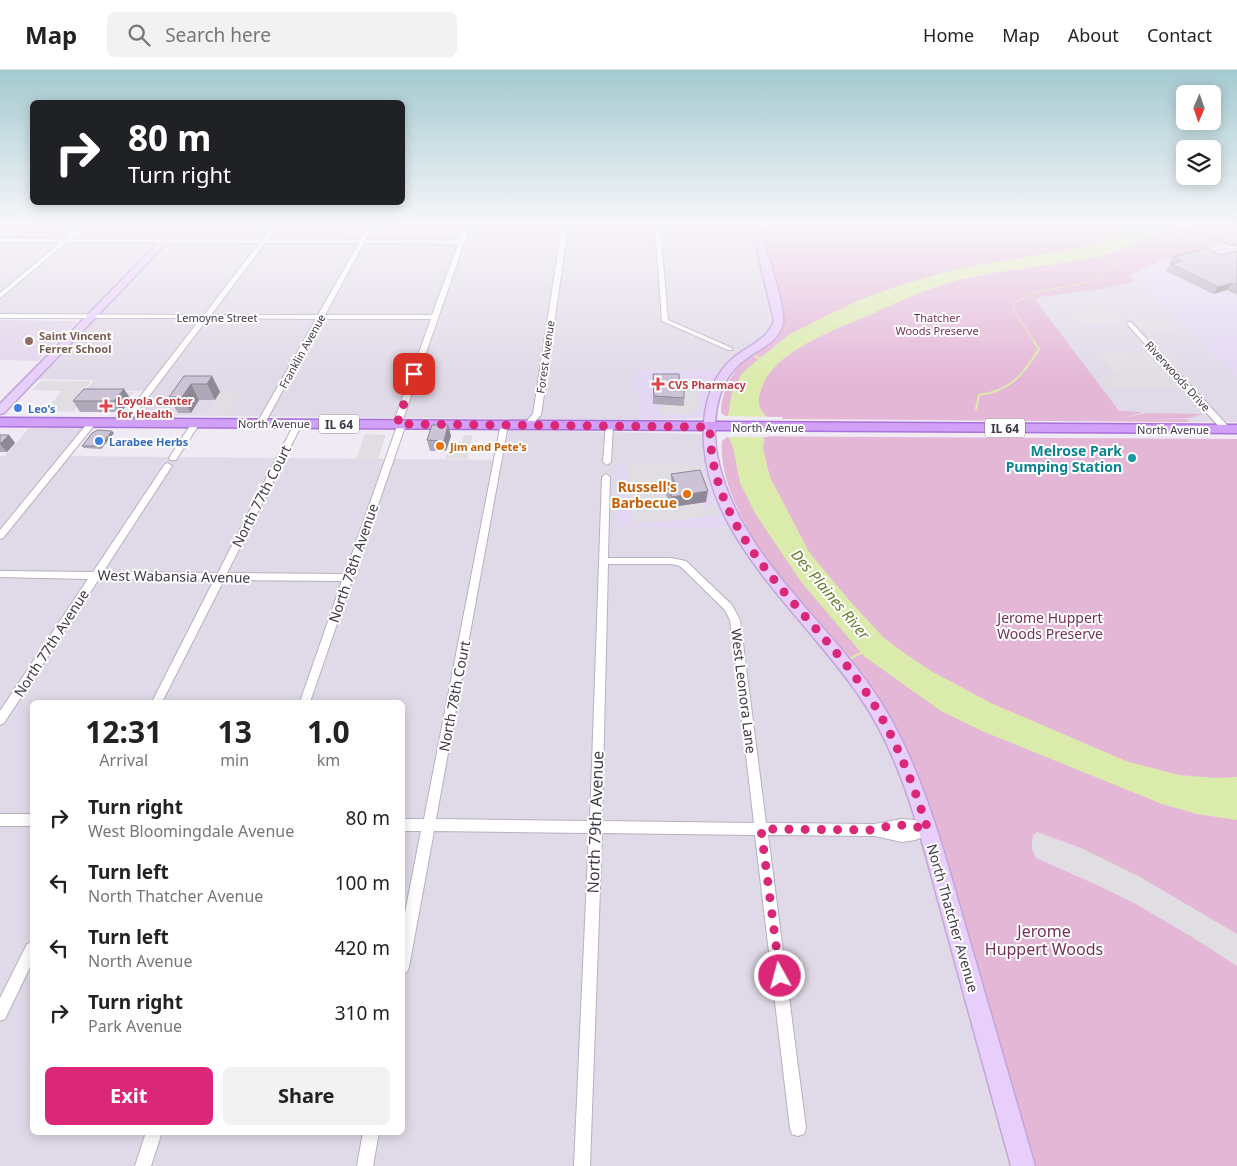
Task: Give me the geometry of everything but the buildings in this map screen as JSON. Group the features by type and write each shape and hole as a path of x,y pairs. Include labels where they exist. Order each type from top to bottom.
{"main road":[{"name":"North Avenue","path":"0,422 1232,429"}],"street":[{"path":"0,296 22,277"},
{"path":"0,411 129,277"},
{"path":"125,422 236,277"},
{"name":"Franklin Avenue","path":"261,423 342,277"},
{"name":"North 78th Avenue","path":"306,700 449,277"},
{"name":"Forest Avenue","path":"527,425 537,415 557,277"},
{"path":"661,277 665,321 730,348"},
{"name":"North Thatcher Avenue","path":"769,277 778,311 779,324 767,340 734,362 720,380 712,404 710,427 715,474 734,522 764,566 841,659 868,696 912,780 928,830 1023,1166"},
{"name":"Lemoyne Street","path":"0,316 434,318"},
{"name":"Riverwoods Drive","path":"1129,323 1232,429"},
{"path":"0,536 92,422"},
{"name":"North 77th Avenue","path":"0,720 196,423"},
{"name":"North 77th Court","path":"158,700 298,424"},
{"name":"North 78th Court","path":"405,951 504,425"},
{"path":"607,462 608,426"},
{"name":"North 79th Avenue","path":"582,1166 596,827 606,477"},
{"name":"West Leonora Lane","path":"603,561 671,561 683,563 729,608 735,620 798,1128"},
{"name":"West Wabansia Avenue","path":"0,574 348,578"},
{"path":"0,820 30,820"},
{"path":"405,825 875,830 892,836 911,836 928,830"},
{"path":"0,1014 30,953"},
{"path":"143,1166 153,1135"},
{"path":"365,1166 370,1135"}],"shaded area":[{"path":"0,277 763,277 772,313 772,321 767,333 763,337 734,356 719,371 635,370 639,420 135,415 154,391 86,390 94,380 34,379 98,315 0,314"},
{"path":"1118,277 1137,277 1237,376 1237,422 1125,421 1031,296 1091,285"},
{"path":"1137,277 1237,277 1237,376"},
{"path":"1079,307 1108,307 1119,319 1118,322 1114,322 1116,324 1082,324 1072,312 1080,309"},
{"path":"1127,311 1133,311 1141,320 1169,320 1179,330 1144,330"},
{"name":"Saint Vincent Ferrer School","path":"0,320 77,321 38,361 0,360"},
{"path":"1106,352 1148,353 1180,389 1110,388 1101,377 1124,377 1116,375 1099,354"},
{"path":"635,370 719,371 709,388 704,418 639,420"},
{"path":"41,381 91,381 83,391 134,392 129,398 83,400 73,412 45,411 62,391 32,390"},
{"path":"679,384 697,385 700,411 693,411 693,415 660,415 659,404 683,406"},
{"path":"220,392 240,392 227,414 207,414"},
{"path":"29,428 85,428 62,456 503,460 509,430 702,434 705,465 619,464 724,528 730,527 743,547 868,705 905,778 1014,1166 0,1166 0,456 5,456"},
{"path":"365,434 386,435 378,459 356,459"},
{"path":"464,435 473,435 467,459 445,459 450,442 462,442"},
{"path":"619,464 705,465 716,498 730,527 618,527"},
{"path":"627,464 703,465 706,480 671,485 672,507 702,503 705,508 712,507 711,503 714,502 719,515 633,525"},
{"path":"1037,832 1081,848 1140,877 1237,934 1237,966 1134,903 1036,858 1032,849 1032,842 1033,835"},
{"path":"992,1082 1014,1166 1007,1166 986,1088"}],"green space":[{"name":"Thatcher Woods Preserve","path":"774,277 1130,277 1134,281 1102,289 1040,297 1036,301 1119,411 1143,412 1122,418 1148,413 1203,414 1189,418 1124,420 1187,419 1189,422 783,419 782,417 725,416 721,413 721,405 728,383 741,364 769,344 780,333 784,318 783,307"},
{"name":"Jerome Huppert Woods Preserve","path":"728,436 1237,439 1237,1166 1034,1166 916,775 755,543 731,494 727,481 722,454 722,441"}],"water":[{"name":"Des Plaines River","path":"928,277 970,277 923,291 808,342 779,363 768,376 761,390 759,405 767,417 763,448 770,477 809,552 883,637 933,672 993,704 1126,761 1179,775 1216,778 1237,777 1237,820 1197,814 1162,804 982,731 941,711 865,657 802,583 756,515 740,483 733,447 728,436 728,415 732,393 741,375 790,334 859,300"}],"pier":[{"path":"725,416 770,417 768,437 727,437"}],"waterway":[{"path":"1034,341 1013,309 1014,303 1027,296 1079,284 1096,277"},
{"path":"976,409 979,395 1007,386 1027,367 1039,349 1033,340"},
{"path":"755,356 763,360"},
{"path":"851,658 863,652"}],"place":[{"name":"Saint Vincent Ferrer School","path":"29,341"},
{"name":"CVS Pharmacy","path":"658,384"},
{"name":"Loyola Center for Health","path":"106,406"},
{"name":"Leo's","path":"18,408"},
{"name":"Larabee Herbs","path":"99,441"},
{"name":"Jim and Pete's","path":"440,446"},
{"name":"Melrose Park Pumping Station","path":"1132,458"},
{"name":"Russell's Barbecue","path":"687,494"}],"route":[{"path":"414,374 397,424 710,427 712,462 715,474 734,522 752,551 841,659 868,696 912,780 928,830 912,825 889,825 875,830 761,829 780,976"}],"park label":[{"name":"Jerome Huppert Woods","path":"1044,940"}]}
